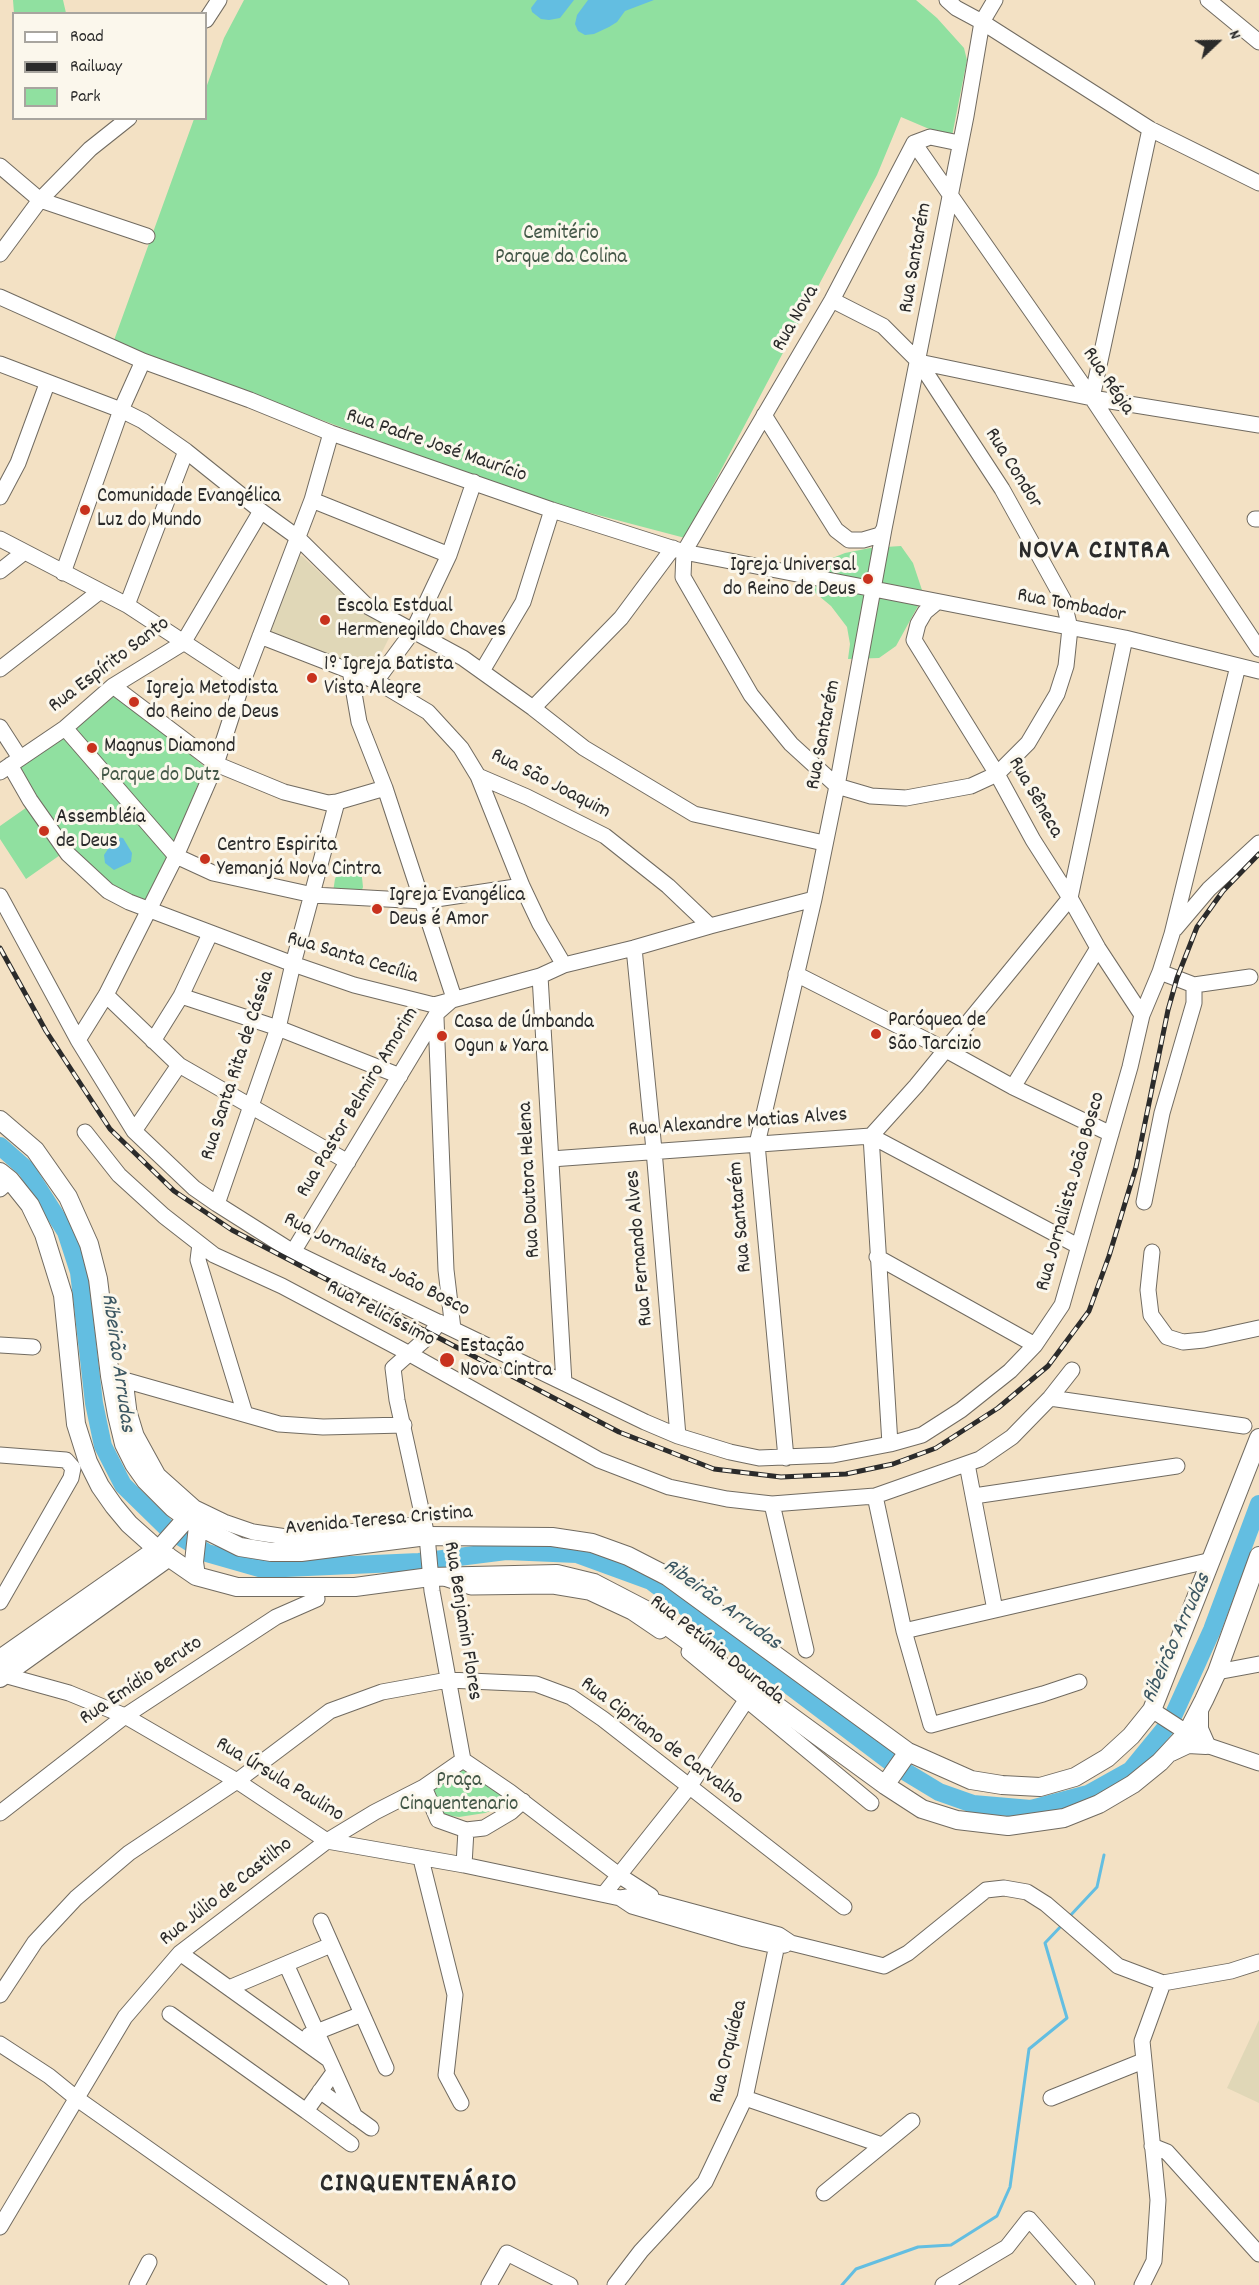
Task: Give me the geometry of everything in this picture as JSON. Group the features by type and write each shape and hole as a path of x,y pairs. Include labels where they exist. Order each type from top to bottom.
{"main road":[{"name":"Avenida Teresa Cristina","path":"0,1120 35,1150 68,1197 89,1244 98,1279 117,1378 124,1443 134,1464 159,1495 191,1525 240,1547 276,1544 301,1552 343,1540 390,1534 552,1537 592,1543 628,1556 667,1576 907,1754 971,1780 1002,1785 1040,1787 1075,1777 1107,1758 1156,1713 1259,1437"},
{"path":"3,1180 30,1205 44,1234 63,1295 76,1424 88,1462 100,1486 129,1524 163,1550 195,1569 237,1587 250,1588 355,1587 434,1575 557,1574 594,1583 644,1609 922,1809 957,1820 1008,1826 1064,1818 1099,1804 1133,1784 1168,1754 1188,1744 1206,1745 1199,1729 1199,1709"},
{"path":"3,1663 163,1550 191,1525"},
{"path":"191,1525 195,1569"},
{"path":"3,1663 163,1550"},
{"path":"1168,1754 1199,1709 1217,1672 1259,1556"},
{"path":"886,1784 907,1754"}],"street":[{"path":"207,18 219,0"},
{"path":"947,0 956,8 982,22 1150,129 1259,183"},
{"path":"982,22 995,0"},
{"path":"1208,0 1259,42"},
{"name":"Rua Santarém","path":"786,1458 757,1144 837,786 884,529 919,362 959,143 966,116 982,22"},
{"path":"0,254 40,200 90,149 126,120"},
{"path":"1092,398 1150,129"},
{"path":"914,143 930,137 959,143"},
{"name":"Rua Régia","path":"914,143 1092,398 1259,649"},
{"name":"Rua Nova","path":"533,708 621,618 679,550 765,415 832,300 914,143"},
{"path":"0,166 40,200 147,236"},
{"name":"Rua Padre José Maurício","path":"0,297 142,361 250,400 331,433 552,510 679,550 874,590"},
{"name":"Rua Condor","path":"679,550 683,577 751,695 791,744 837,786 871,796 906,798 971,786 997,774 1028,743 1057,693 1066,666 1070,628 1063,598 1002,489 919,362 883,326 832,300"},
{"path":"63,573 121,410 142,361"},
{"path":"919,362 1092,398 1259,425"},
{"path":"0,364 47,384 121,410 143,421 186,451 297,537 367,606 482,671 584,748 694,814 824,843"},
{"path":"0,497 18,463 47,384"},
{"path":"765,415 836,530 849,540 863,540 879,535 884,529"},
{"path":"78,1040 105,995 176,856 216,764 243,681 312,500 331,433"},
{"path":"127,605 186,451"},
{"path":"376,681 413,631 449,555 474,482"},
{"path":"312,500 449,555"},
{"path":"482,671 523,602 552,510"},
{"name":"Rua Espírito Santo","path":"10,765 64,728 113,686 183,643 261,511"},
{"path":"0,539 127,605 243,681"},
{"path":"0,571 23,552"},
{"name":"Rua Tombador","path":"874,590 1125,638 1259,671"},
{"path":"0,669 99,592"},
{"name":"Rua Sêneca","path":"937,602 925,612 918,624 914,640 997,774 1033,840 1098,948 1142,1015"},
{"name":"Rua São Joaquim","path":"260,636 376,681 428,712 461,748 478,776 527,797 605,836 668,886 710,926"},
{"path":"1070,898 1125,638"},
{"name":"Rua Jornalista João Bosco","path":"0,896 78,1040 134,1131 194,1188 217,1204 293,1252 678,1436 730,1452 759,1458 833,1455 922,1435 961,1410 1010,1371 1035,1345 1062,1305 1142,1015 1160,972 1172,934 1238,666"},
{"path":"350,670 359,722 423,901 454,998"},
{"path":"113,686 216,764 284,792 320,801 337,802 384,788"},
{"name":"Rua Santa Cecília","path":"0,727 10,765 30,800 68,854 108,891 129,902 210,934 354,985 415,1002 434,1005 540,975 564,965 813,899"},
{"path":"64,728 176,856 213,873 277,889 313,895 423,901 522,886"},
{"path":"478,776 522,886 540,924 564,965"},
{"name":"Rua Santa Rita de Cássia","path":"217,1204 278,1028 337,802"},
{"path":"1172,934 1209,889 1259,843"},
{"name":"Rua Alexandre Matias Alves","path":"551,1159 871,1136 946,1050 1070,898"},
{"path":"153,1041 181,996 210,934"},
{"name":"Rua Fernando Alves","path":"634,948 678,1436"},
{"path":"1013,1087 1098,948"},
{"path":"1160,972 1194,985 1250,977"},
{"path":"796,974 946,1050 1013,1087 1111,1134"},
{"name":"Rua Doutora Helena","path":"540,975 564,1383"},
{"path":"1144,1202 1162,1113 1194,1003 1194,985"},
{"path":"105,995 178,1065 348,1162"},
{"path":"181,996 278,1028 400,1076"},
{"name":"Rua Pastor Belmiro Amorim","path":"293,1252 438,1012 454,998"},
{"path":"436,1018 446,1270 453,1329"},
{"path":"134,1131 178,1065"},
{"name":"Rua Felicíssimo","path":"85,1132 119,1175 214,1255 282,1287 408,1353 599,1460 669,1487 727,1499 772,1504 875,1496 980,1459 1012,1437 1050,1398 1072,1370"},
{"path":"871,1136 1078,1246"},
{"path":"871,1136 890,1444"},
{"path":"200,1244 198,1260 245,1414"},
{"path":"1152,1252 1148,1290 1151,1315 1167,1337 1183,1342 1204,1340 1259,1328"},
{"path":"877,1257 1035,1345"},
{"path":"408,1353 430,1335 439,1323"},
{"path":"0,1345 33,1347"},
{"name":"Rua Benjamin Flores","path":"408,1353 393,1368 434,1575 448,1680 463,1760"},
{"path":"117,1378 279,1424 323,1427 404,1425"},
{"name":"Avenida Teresa Cristina","path":"117,1378 136,1435 158,1475 195,1508 276,1544"},
{"path":"1050,1398 1244,1426"},
{"path":"0,1455 66,1460 73,1468 71,1478 0,1602"},
{"path":"967,1464 994,1610"},
{"path":"974,1496 1177,1466"},
{"path":"875,1496 904,1630 931,1725 1079,1682"},
{"path":"772,1504 806,1650"},
{"path":"904,1630 1212,1560"},
{"name":"Rua Petúnia Dourada","path":"434,1575 471,1587 553,1586 589,1592 632,1612 690,1652 871,1803"},
{"name":"Rua Emídio Beruto","path":"0,1813 125,1716 276,1617 317,1599"},
{"name":"Rua Úrsula Paulino","path":"3,1663 125,1716 237,1781 327,1841 464,1865 604,1894 620,1898 632,1906 884,1966 908,1953 986,1890 1004,1888 1027,1892 1062,1917 1118,1966 1163,1983"},
{"path":"1217,1672 1259,1664"},
{"name":"Rua Cipriano de Carvalho","path":"0,1995 35,1942 76,1898 129,1853 237,1781 330,1711 382,1692 448,1680 536,1684 571,1697 603,1719 844,1907"},
{"path":"604,1894 689,1787 747,1700"},
{"path":"1156,1713 1206,1745 1259,1763"},
{"path":"463,1760 523,1801 620,1876 666,1904"},
{"name":"Rua Júlio de Castilho","path":"0,2227 125,2017 180,1953 327,1841 375,1812 424,1787 463,1760"},
{"path":"424,1787 438,1820 466,1830 484,1828 511,1812 523,1801"},
{"path":"464,1865 466,1830"},
{"path":"421,1858 455,1995 446,2075 461,2103"},
{"name":"Rua Úrsula Paulino","path":"620,1898 634,1896 666,1904 782,1942"},
{"path":"321,1921 386,2068"},
{"name":"Rua Orquídea","path":"615,2285 641,2251 705,2182 745,2098 782,1942"},
{"path":"229,1988 331,1945"},
{"path":"180,1953 331,2065"},
{"path":"1142,2285 1154,2261 1158,2199 1142,2041 1163,1983 1231,1971 1259,1962"},
{"path":"286,1964 355,2117"},
{"path":"170,2014 351,2144"},
{"path":"299,2040 362,2014"},
{"path":"0,2044 49,2076 76,2098 341,2285"},
{"path":"1051,2098 1143,2061"},
{"path":"306,2111 320,2091 331,2065"},
{"path":"320,2091 371,2128"},
{"path":"745,2098 882,2145"},
{"path":"824,2193 912,2121"},
{"path":"1152,2146 1167,2152 1259,2254"},
{"path":"943,2285 1007,2247 1029,2219 1088,2285"},
{"path":"489,2285 507,2253 570,2285"},
{"path":"137,2285 149,2262"}],"shaded area":[{"name":"Escola Estdual Hermenegildo Chaves","path":"302,556 361,611 394,628 373,670 267,634 295,557"},
{"path":"1259,2020 1259,2103 1227,2088"}],"green space":[{"path":"13,0 63,0 66,12 14,12"},
{"name":"Cemitério Parque da Colina","path":"244,0 916,0 937,18 964,48 967,60 952,136 948,137 901,117 877,175 685,538 533,498 113,343 194,120 207,120 207,85 224,38"},
{"path":"901,546 913,563 922,590 918,606 896,646 879,658 848,659 850,644 847,627 831,606 813,591 825,561 845,553 870,548"},
{"name":"Parque do Dutz","path":"114,691 205,767 172,848 70,728"},
{"path":"66,730 168,856 148,906 120,894 87,868 14,766"},
{"path":"30,805 63,853 26,879 0,839 0,826"},
{"path":"350,864 361,868 363,887 360,896 333,892 341,865"},
{"name":"Praça Cinquentenario","path":"463,1769 471,1770 509,1800 508,1802 504,1806 485,1813 459,1817 445,1815 439,1811 430,1794 435,1781"}],"water":[{"path":"537,0 574,0 560,18 549,20 541,19 532,12 531,8"},
{"path":"588,0 654,0 625,11 617,22 609,27 594,34 585,35 578,31 575,24 577,15"},
{"path":"116,837 123,838 132,853 131,862 114,870 105,863 104,855"}],"waterway":[{"name":"Ribeirão Arrudas","path":"0,1146 26,1169 66,1232 79,1272 94,1403 103,1446 123,1485 168,1529 207,1553 263,1569 419,1562 506,1551 577,1554 651,1581 896,1766 939,1792 973,1804 1031,1809 1088,1794 1131,1770 1174,1714 1212,1630 1259,1504"},
{"path":"1069,1917 1097,1887 1104,1855"},
{"path":"842,2285 856,2269 918,2247 951,2245 997,2216 1010,2187 1029,2049 1067,2018 1045,1943 1063,1924"}],"railway":[{"path":"0,948 46,1031 110,1129 174,1191 232,1230 619,1432 714,1469 781,1477 846,1474 893,1464 936,1448 998,1408 1048,1366 1089,1311 1109,1256 1136,1167 1168,1010 1177,978 1197,927 1223,891 1259,854"}],"place":[{"name":"Comunidade Evangélica Luz do Mundo","path":"85,510"},
{"name":"Igreja Universal do Reino de Deus","path":"868,579"},
{"name":"Escola Estdual Hermenegildo Chaves","path":"325,620"},
{"name":"1º Igreja Batista Vista Alegre","path":"312,678"},
{"name":"Igreja Metodista do Reino de Deus","path":"134,702"},
{"name":"Magnus Diamond","path":"92,748"},
{"name":"Assembléia de Deus","path":"44,831"},
{"name":"Centro Espirita Yemanjá Nova Cintra","path":"205,859"},
{"name":"Igreja Evangélica Deus é Amor","path":"377,909"},
{"name":"Paróquea de São Tarcizio","path":"876,1034"},
{"name":"Casa de Úmbanda Ogun & Yara","path":"442,1036"},
{"name":"Estação Nova Cintra","path":"447,1360"}],"district":[{"name":"NOVA CINTRA","path":"1095,553"},
{"name":"CINQUENTENÁRIO","path":"419,2186"}]}
